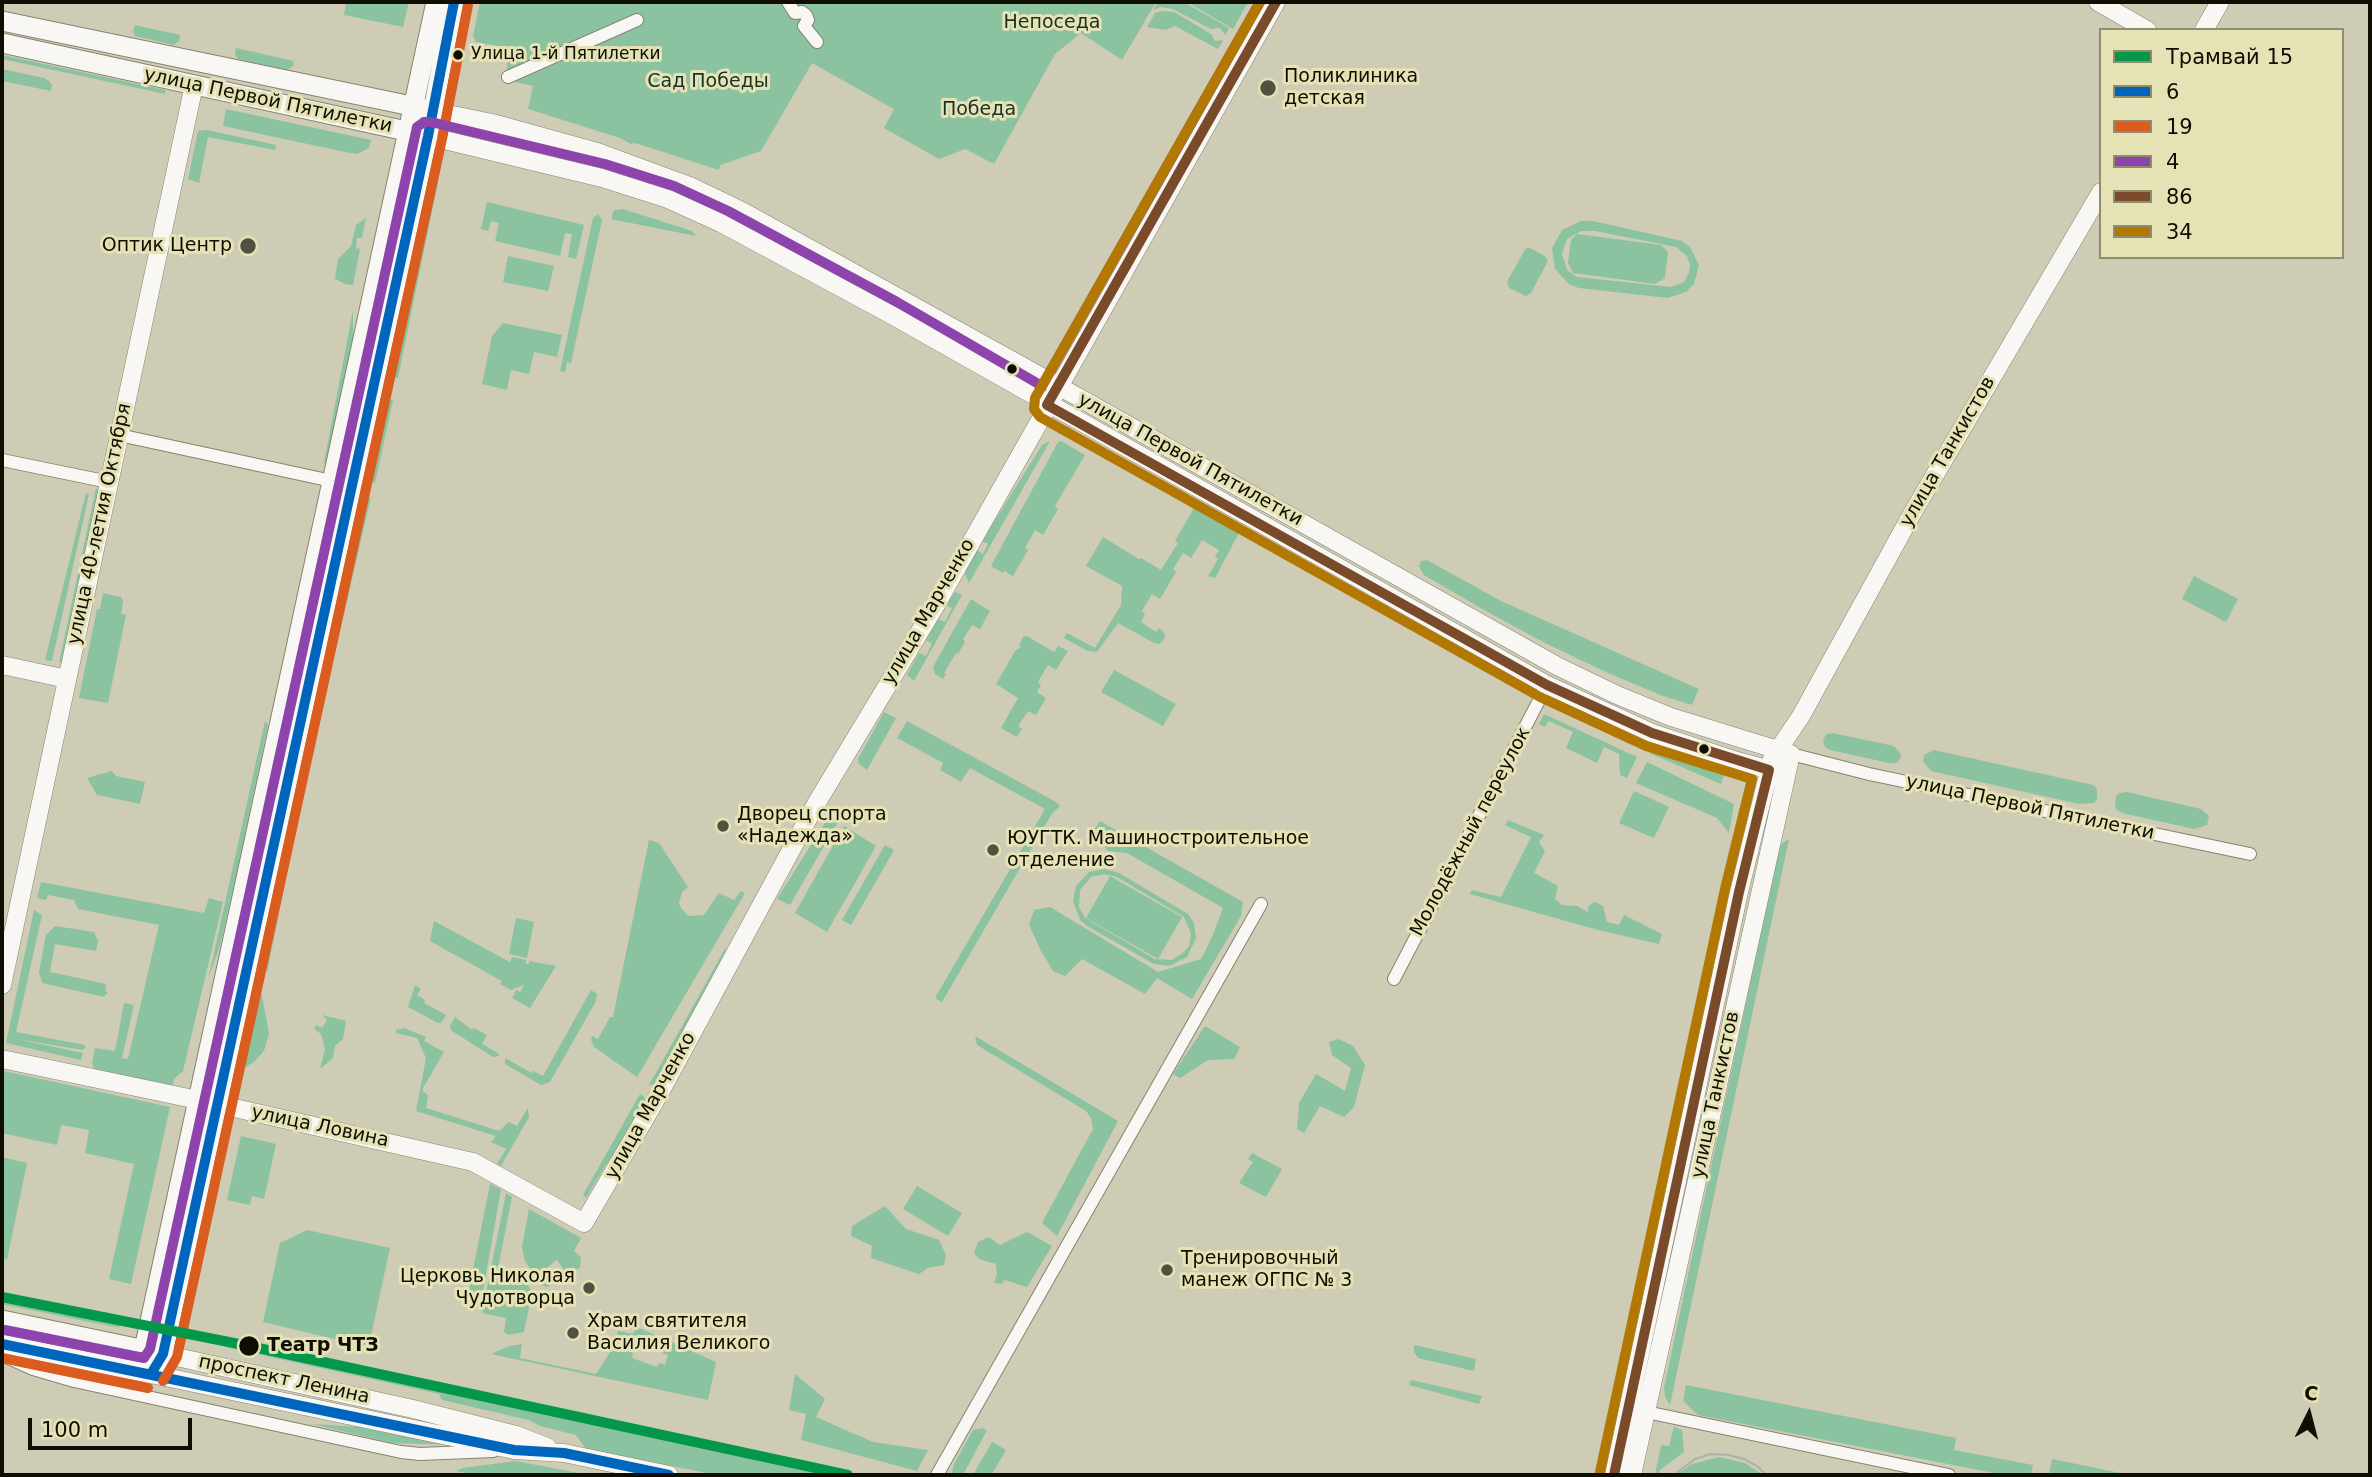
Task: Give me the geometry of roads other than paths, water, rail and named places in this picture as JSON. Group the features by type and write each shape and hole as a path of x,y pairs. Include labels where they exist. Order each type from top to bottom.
{"main road":[{"path":"151,1374 198,1100 436,2"},
{"path":"154,1352 218,1104 428,136 454,2"},
{"name":"улица Марченко","path":"584,1223 658,1096 816,804 937,603 1276,2"},
{"path":"2098,2 2144,28"},
{"path":"2205,28 2220,2"},
{"name":"улица Первой Пятилетки","path":"2,21 492,123 597,152 692,187 742,211 1557,666 1671,717 1784,752"},
{"name":"улица Первой Пятилетки","path":"2,43 550,164 668,199 721,223 878,308 1548,685 1652,733 1778,772"},
{"name":"улица 40-летия Октября","path":"2,985 198,63"},
{"name":"улица Танкистов","path":"1632,1475 1637,1410 1739,892 1784,752 1913,512 2099,194"},
{"path":"332,481 352,485"},
{"path":"2,665 67,679"},
{"name":"улица Ловина","path":"2,1059 218,1104 473,1162 584,1223"},
{"name":"проспект Ленина","path":"2,1320 426,1412 516,1434 564,1453"},
{"name":"проспект Ленина","path":"2,1344 514,1450 564,1453 669,1475"},
{"name":"улица Танкистов","path":"1614,1475 1637,1410"}],"street":[{"path":"788,2 795,13 802,12 806,15 804,26 817,42"},
{"path":"508,77 637,20"},
{"path":"119,435 332,481"},
{"path":"2,460 109,482"},
{"name":"Молодёжный переулок","path":"1394,979 1548,685"},
{"name":"улица Первой Пятилетки","path":"1784,752 1881,776 2250,854"},
{"path":"1778,772 1810,759"},
{"path":"937,1475 1261,904"},
{"path":"2,1355 33,1369 74,1381 401,1452 420,1454 514,1450"},
{"path":"1637,1410 1949,1475"}],"tram line":[{"name":"15","path":"2,1297 249,1346 848,1475"},
{"path":"1674,1475 1695,1459 1711,1454 1744,1459 1766,1475"}],"place":[{"name":"Улица 1-й Пятилетки","path":"458,55"},
{"name":"Поликлиника детская","path":"1268,88"},
{"name":"Оптик Центр","path":"248,246"},
{"name":"Дворец спорта «Надежда»","path":"723,826"},
{"name":"ЮУГТК. Машиностроительное отделение","path":"993,850"},
{"name":"Тренировочный манеж ОГПС № 3","path":"1167,1270"},
{"name":"Церковь Николая Чудотворца","path":"589,1288"},
{"name":"Храм святителя Василия Великого","path":"573,1333"},
{"name":"Театр ЧТЗ","path":"249,1346"}],"park label":[{"name":"Непоседа","path":"1052,23"},
{"name":"Сад Победы","path":"708,82"},
{"name":"Победа","path":"979,110"}]}
